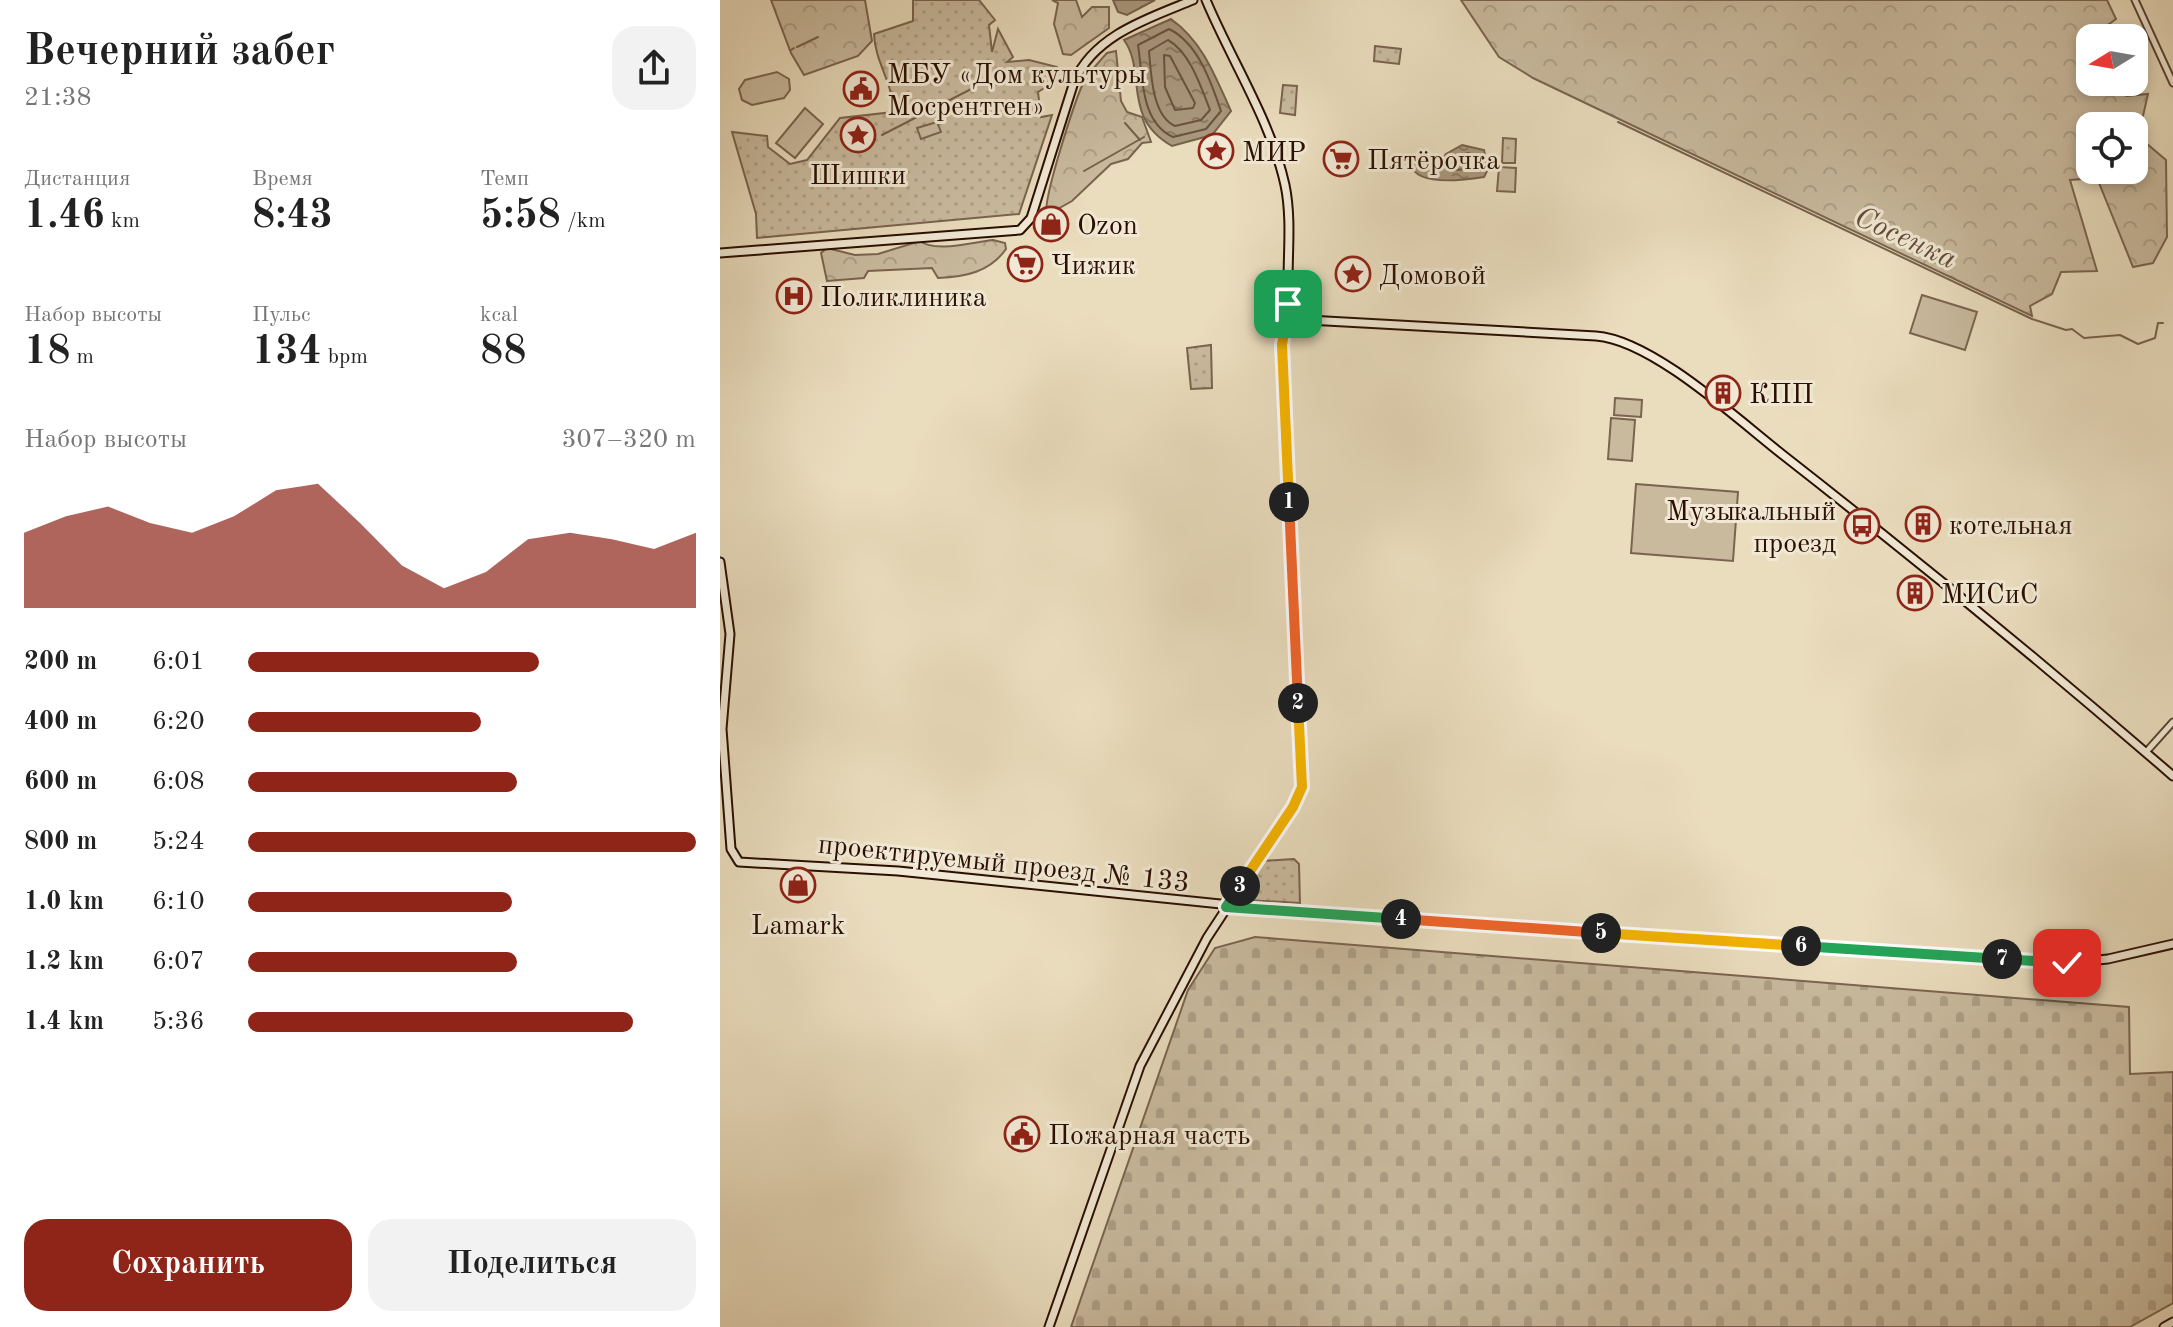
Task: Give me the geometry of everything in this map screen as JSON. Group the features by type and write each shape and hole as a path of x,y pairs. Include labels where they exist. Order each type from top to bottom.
{"street":[{"path":"1175,7 1183,0"},
{"path":"720,253 1020,230 1031,218 1074,82 1083,63 1124,31 1193,0"},
{"path":"1049,1327 1140,1066 1226,907 1293,807 1302,787 1282,345 1285,325 1290,319 1284,180 1204,0"},
{"path":"2135,0 2173,83"},
{"path":"1290,319 1603,336 1633,344 1691,384 1885,535 2147,751 2173,776"},
{"path":"720,562 729,652 720,653"},
{"name":"проектируемый проезд № 133","path":"729,652 722,729 731,849 739,862 898,871 1226,907 2067,963 2108,959 2173,944"},
{"path":"2147,751 2173,722"},
{"path":"2164,1327 2173,1322"}],"green space":[{"path":"771,0 865,0 872,41 858,56 804,75 791,53"},
{"path":"913,0 979,0 995,20 989,25 992,52 998,29 1013,57 1007,62 1029,60 1057,67 1057,80 1038,92 1041,117 1052,115 1019,214 757,238 756,214 732,132 767,136 768,147 790,164 807,160 840,118 893,112 891,92 874,34 913,21"},
{"path":"1052,0 1076,0 1082,17 1092,7 1109,7 1109,28 1071,55 1063,54 1054,24 1058,3"},
{"path":"1461,0 2107,0 2116,19 2109,24 2076,24 2076,96 2148,96 2144,112 2076,112 2076,180 2070,180 2097,271 2061,272 2052,294 2030,306 2032,316 1533,78 1499,57"},
{"path":"1375,46 1401,49 1399,64 1374,61"},
{"path":"1116,51 1121,101 1127,112 1142,117 1151,142 1142,143 1128,159 1111,164 1072,201 1047,215 1053,174 1081,88 1107,53"},
{"path":"777,72 789,79 790,90 784,98 752,105 742,100 739,89 745,80"},
{"path":"1283,85 1297,86 1295,115 1280,113"},
{"path":"805,108 823,124 795,158 776,143"},
{"path":"937,122 941,132 921,139 917,128"},
{"path":"1503,138 1516,139 1515,163 1502,163"},
{"path":"2148,145 2166,160 2167,237 2153,263 2133,267 2099,184 2148,184"},
{"path":"1499,167 1516,168 1515,192 1497,191"},
{"path":"993,240 1005,243 1006,249 985,268 938,278 932,268 868,271 864,278 827,281 821,253 827,248 855,255 878,254 920,241 935,246 955,246"},
{"path":"1922,295 1977,312 1965,350 1910,333"},
{"path":"1211,345 1212,388 1191,389 1187,348"},
{"path":"1615,398 1642,400 1641,417 1614,415"},
{"path":"1611,418 1635,420 1632,461 1608,459"},
{"path":"1636,484 1738,492 1733,561 1631,553"},
{"path":"1294,859 1299,864 1300,903 1246,900 1242,896 1262,861"},
{"path":"1255,937 2129,1007 2130,1074 2173,1072 2173,1303 2130,1327 1071,1327 1188,990 1215,948"}],"water":[{"path":"1113,0 1155,0 1127,15 1118,12"},
{"path":"1171,19 1200,49 1231,111 1212,135 1172,146 1146,122 1140,108 1131,53 1124,40"},
{"path":"1462,145 1484,150 1488,169 1484,177 1432,179 1422,177 1411,165 1416,159 1438,164 1446,154"}],"waterway":[{"path":"797,47 818,37"},
{"path":"882,135 975,87"},
{"name":"Сосенка","path":"1618,122 2032,319 2066,330 2072,329 2084,338 2120,335 2138,344 2155,338 2158,323 2163,323"},
{"path":"1125,123 1140,140"},
{"path":"1084,171 1144,137"}],"place":[{"name":"МБУ «Дом культуры Мосрентген»","path":"861,89"},
{"name":"Шишки","path":"858,135"},
{"name":"МИР","path":"1216,151"},
{"name":"Пятёрочка","path":"1341,159"},
{"name":"Ozon","path":"1051,224"},
{"name":"Чижик","path":"1025,264"},
{"name":"Домовой","path":"1353,274"},
{"name":"Поликлиника","path":"794,296"},
{"name":"КПП","path":"1723,393"},
{"name":"котельная","path":"1923,524"},
{"name":"Музыкальный проезд","path":"1862,526"},
{"name":"МИСиС","path":"1915,593"},
{"name":"Lamark","path":"798,885"},
{"name":"Пожарная часть","path":"1022,1134"}],"route":[{"path":"1288,304 1290,319 1285,325 1282,345 1302,787 1293,807 1226,907 2067,963"}]}
